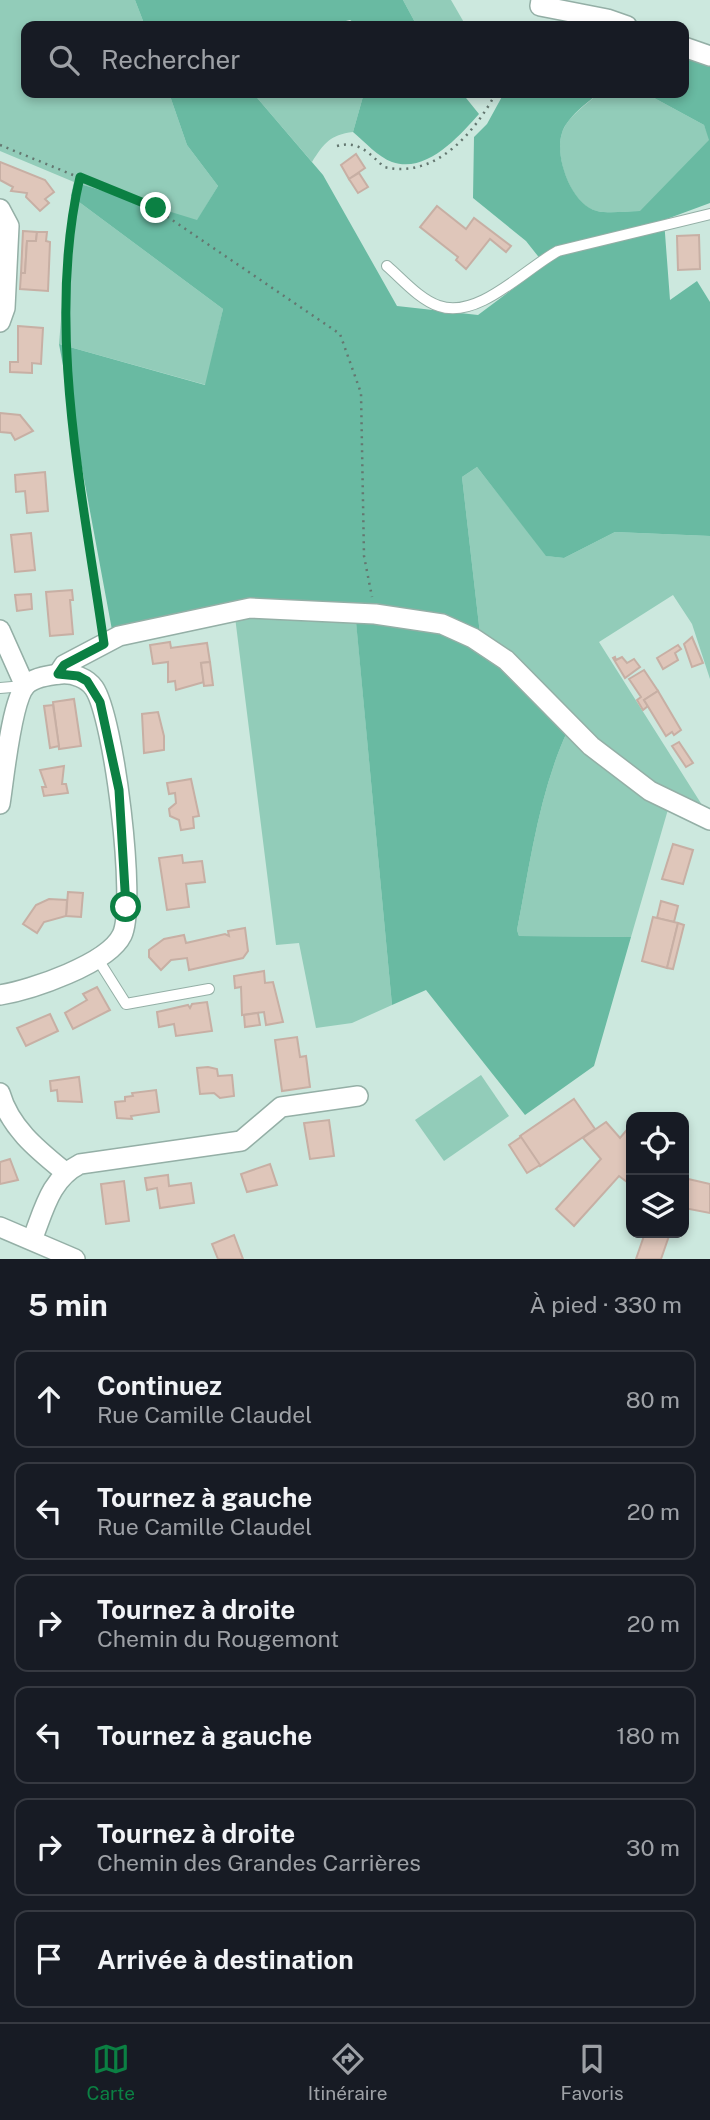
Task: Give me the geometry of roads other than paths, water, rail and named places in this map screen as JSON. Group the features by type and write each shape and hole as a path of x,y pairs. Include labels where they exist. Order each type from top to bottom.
{"street":[{"path":"541,0 540,6 612,21"},
{"path":"689,49 710,56"},
{"path":"0,209 9,226 5,308 0,322"},
{"path":"58,674 64,665 119,636 250,608 375,614 442,624 473,638 506,660 591,746 650,790 710,820"},
{"path":"0,630 25,686"},
{"path":"0,804 16,702 25,686 35,680 58,674 78,676 94,688 100,702 119,790 124,849 123,934 112,949 97,958 35,987 0,995"},
{"path":"0,1093 17,1127 65,1172"},
{"path":"32,1240 55,1185 65,1172 80,1164 241,1141 281,1107 358,1096"},
{"path":"0,1227 75,1259"}],"lane":[{"path":"387,267 439,307 457,308 477,303 502,290 536,262 558,251 710,214"},
{"path":"0,688 25,686"},
{"path":"97,958 126,1004 209,989"}]}
